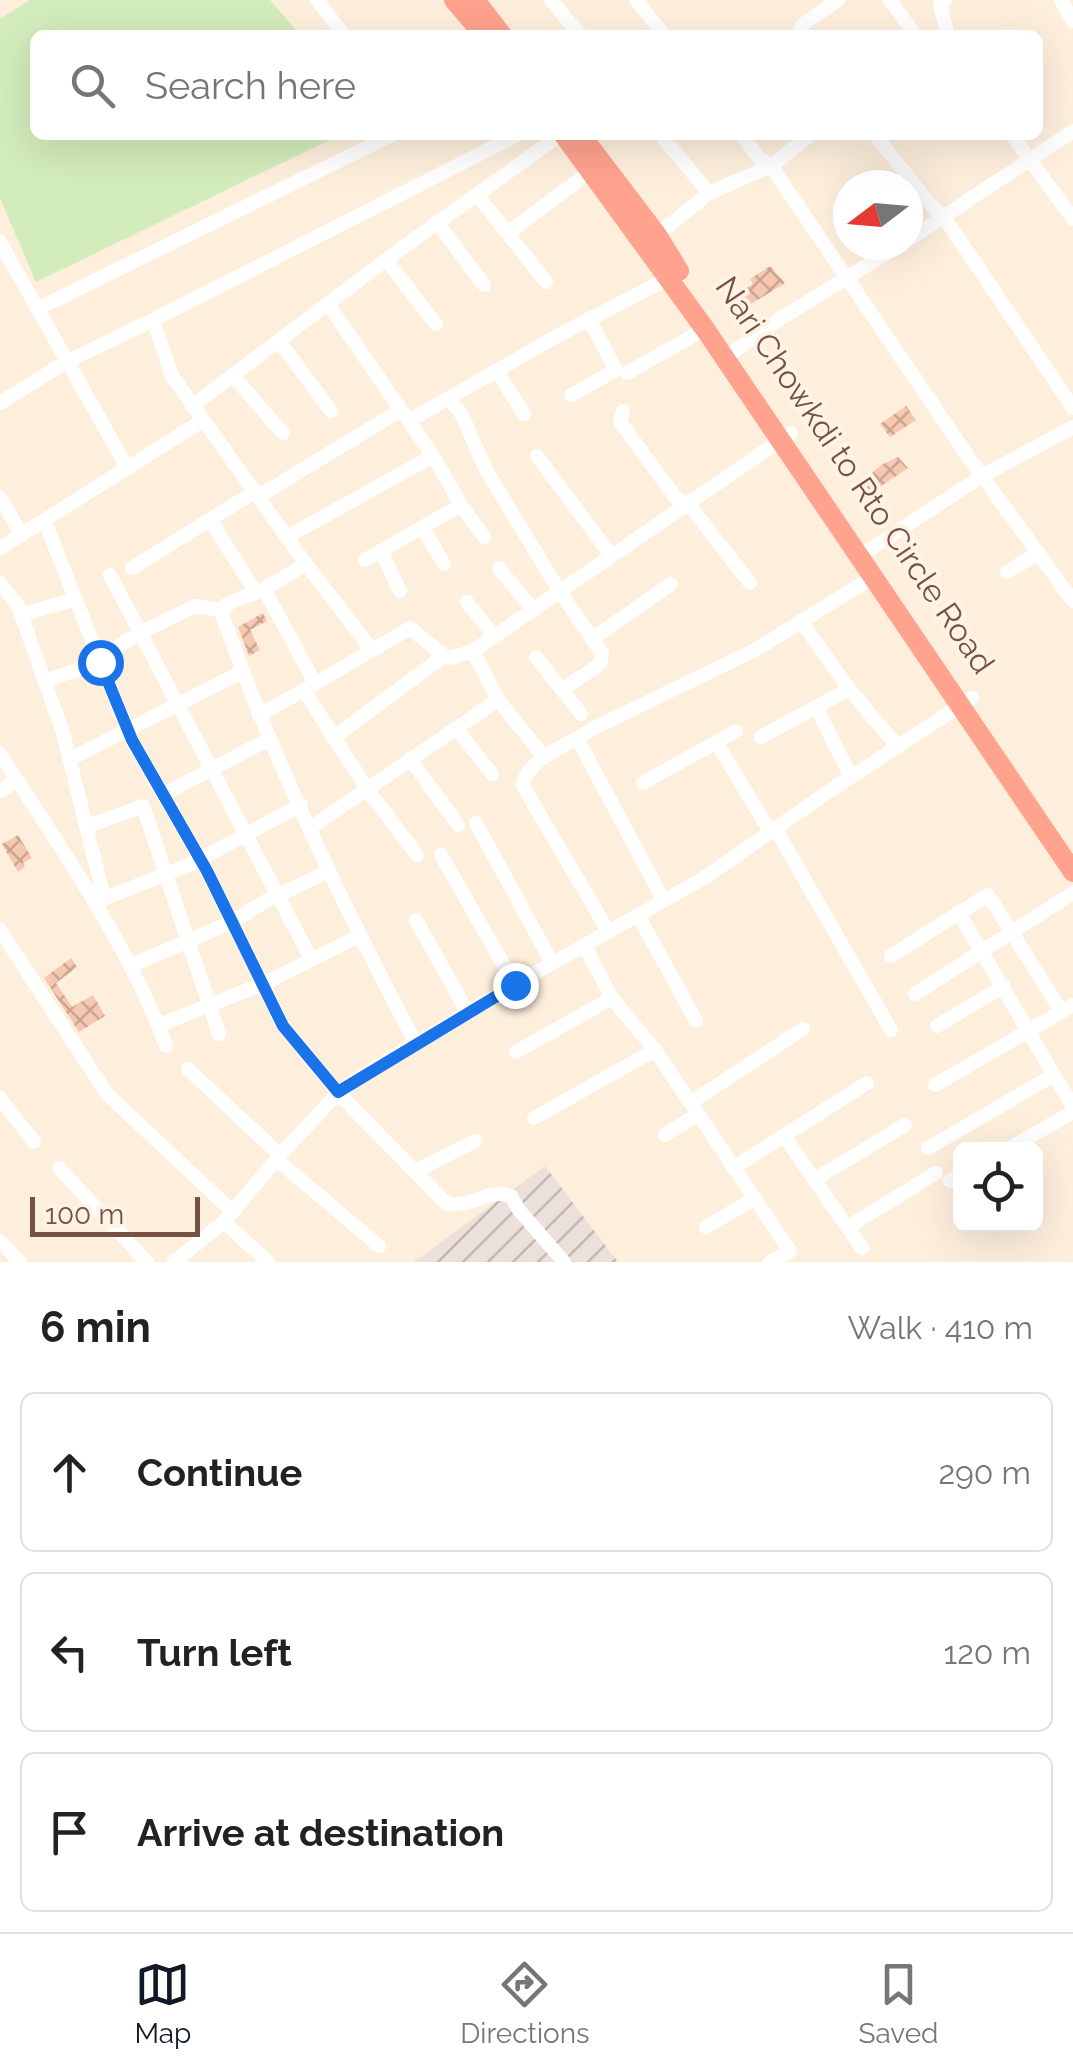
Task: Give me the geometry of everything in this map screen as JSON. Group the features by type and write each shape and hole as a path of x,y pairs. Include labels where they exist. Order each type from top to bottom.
{"highway":[{"path":"454,0 480,30"},
{"path":"475,0 498,30"},
{"path":"566,140 704,329 730,355"},
{"name":"Nari Chowkdi to Rto Circle Road","path":"585,140 657,236 730,355 868,550 966,702 1073,853"},
{"path":"786,436 873,577 966,702 1073,872"}],"street":[{"path":"318,0 340,30"},
{"path":"552,0 576,30"},
{"path":"636,0 660,30"},
{"path":"801,30 802,25 838,0"},
{"path":"890,0 912,30"},
{"path":"945,0 940,5 947,30"},
{"path":"1062,0 1073,20"},
{"path":"923,230 1073,131"},
{"path":"37,309 382,140"},
{"path":"0,403 66,362 508,140"},
{"path":"192,406 386,260 555,140"},
{"path":"666,140 709,193"},
{"path":"746,140 759,158 771,166 982,476 1073,601"},
{"path":"657,236 709,193 771,166 804,140"},
{"path":"879,140 944,217 1073,408"},
{"path":"1016,140 1073,219"},
{"path":"508,233 591,172"},
{"path":"477,195 546,282"},
{"path":"438,222 484,285"},
{"path":"0,243 128,469"},
{"path":"386,260 436,324"},
{"path":"730,355 780,318 876,260"},
{"path":"132,568 257,494 405,416 449,398 669,278"},
{"path":"328,304 484,537"},
{"path":"570,395 616,370 588,319"},
{"path":"153,320 172,376 202,422 372,650"},
{"path":"627,372 704,329"},
{"path":"279,342 331,411"},
{"path":"497,372 524,414"},
{"path":"233,376 284,432"},
{"path":"449,398 469,428 485,468 602,653 602,661 562,690"},
{"path":"623,410 620,422 750,582"},
{"path":"0,548 202,422"},
{"path":"868,550 982,476 1073,426"},
{"path":"259,715 410,628 444,656 473,651 786,436"},
{"path":"288,537 433,456"},
{"path":"537,456 611,555"},
{"path":"0,498 22,535"},
{"path":"365,560 461,505"},
{"path":"212,521 260,591 333,738 417,855"},
{"path":"45,522 128,729 200,859 280,1019 338,1092 452,1206 496,1192 511,1196 564,1262"},
{"path":"422,528 444,564"},
{"path":"381,551 400,591"},
{"path":"1007,572 1038,553"},
{"path":"222,610 306,564"},
{"path":"499,568 533,610"},
{"path":"110,575 311,959"},
{"path":"608,932 524,786 526,774 544,757 578,740 592,728 755,650 873,577"},
{"path":"0,584 6,602 22,615 46,681 88,826 98,901"},
{"path":"592,639 671,584"},
{"path":"22,615 75,600"},
{"path":"467,602 494,636"},
{"path":"46,681 100,660 140,633 195,606 222,610"},
{"path":"222,610 269,739 359,936 416,1044"},
{"path":"801,621 849,689 898,747"},
{"path":"473,651 498,700 544,757"},
{"path":"333,738 444,656"},
{"path":"536,657 580,714"},
{"path":"70,760 242,672"},
{"path":"761,737 849,689"},
{"path":"310,828 498,700"},
{"path":"174,1262 229,1217 338,1092 552,963 704,878 966,702"},
{"path":"816,707 850,777"},
{"path":"456,729 492,774"},
{"path":"642,783 736,730"},
{"path":"88,826 165,796 269,739"},
{"path":"578,740 664,901"},
{"path":"716,742 891,1030"},
{"path":"0,754 98,901 148,998 166,1046"},
{"path":"410,759 458,825"},
{"path":"0,791 17,780"},
{"path":"98,901 200,859 301,805"},
{"path":"144,806 219,1034"},
{"path":"476,823 552,963"},
{"path":"442,856 515,985"},
{"path":"130,966 232,922 329,871"},
{"path":"916,994 1073,893"},
{"path":"891,956 988,896 1070,1009 936,1085"},
{"path":"959,912 1073,1109 1019,1142"},
{"path":"638,915 696,1021"},
{"path":"416,920 468,1013"},
{"path":"0,930 107,1094 268,1262"},
{"path":"158,1025 263,984 359,936"},
{"path":"584,945 612,998 655,1050 790,1251 770,1262"},
{"path":"937,1026 1004,986"},
{"path":"516,1052 612,998"},
{"path":"665,1135 803,1029"},
{"path":"534,1118 655,1050"},
{"path":"188,1069 278,1157 378,1246"},
{"path":"928,1148 1054,1075"},
{"path":"733,1168 867,1084"},
{"path":"0,1098 34,1142"},
{"path":"814,1180 905,1125"},
{"path":"784,1136 862,1248"},
{"path":"415,1171 475,1141"},
{"path":"59,1168 147,1262"},
{"path":"848,1228 949,1176"},
{"path":"706,1227 754,1199"},
{"path":"0,1241 20,1262"}],"shaded area":[{"path":"545,1166 618,1262 414,1262"}],"green space":[{"path":"30,0 270,0 296,30 30,30 30,140 330,140 36,282 0,198 0,19"}],"building":[{"path":"770,266 785,283 743,309 734,296"},
{"path":"906,406 916,420 890,437 880,424"},
{"path":"898,457 908,468 868,495 860,484 881,465"},
{"path":"263,613 267,621 250,630 260,650 249,656 238,627"},
{"path":"18,835 32,858 18,872 2,844"},
{"path":"71,958 77,967 56,983 72,1007 93,995 105,1016 79,1032 44,978"}],"route":[{"path":"100,662 132,740 207,871 283,1026 338,1092 515,985"}]}
